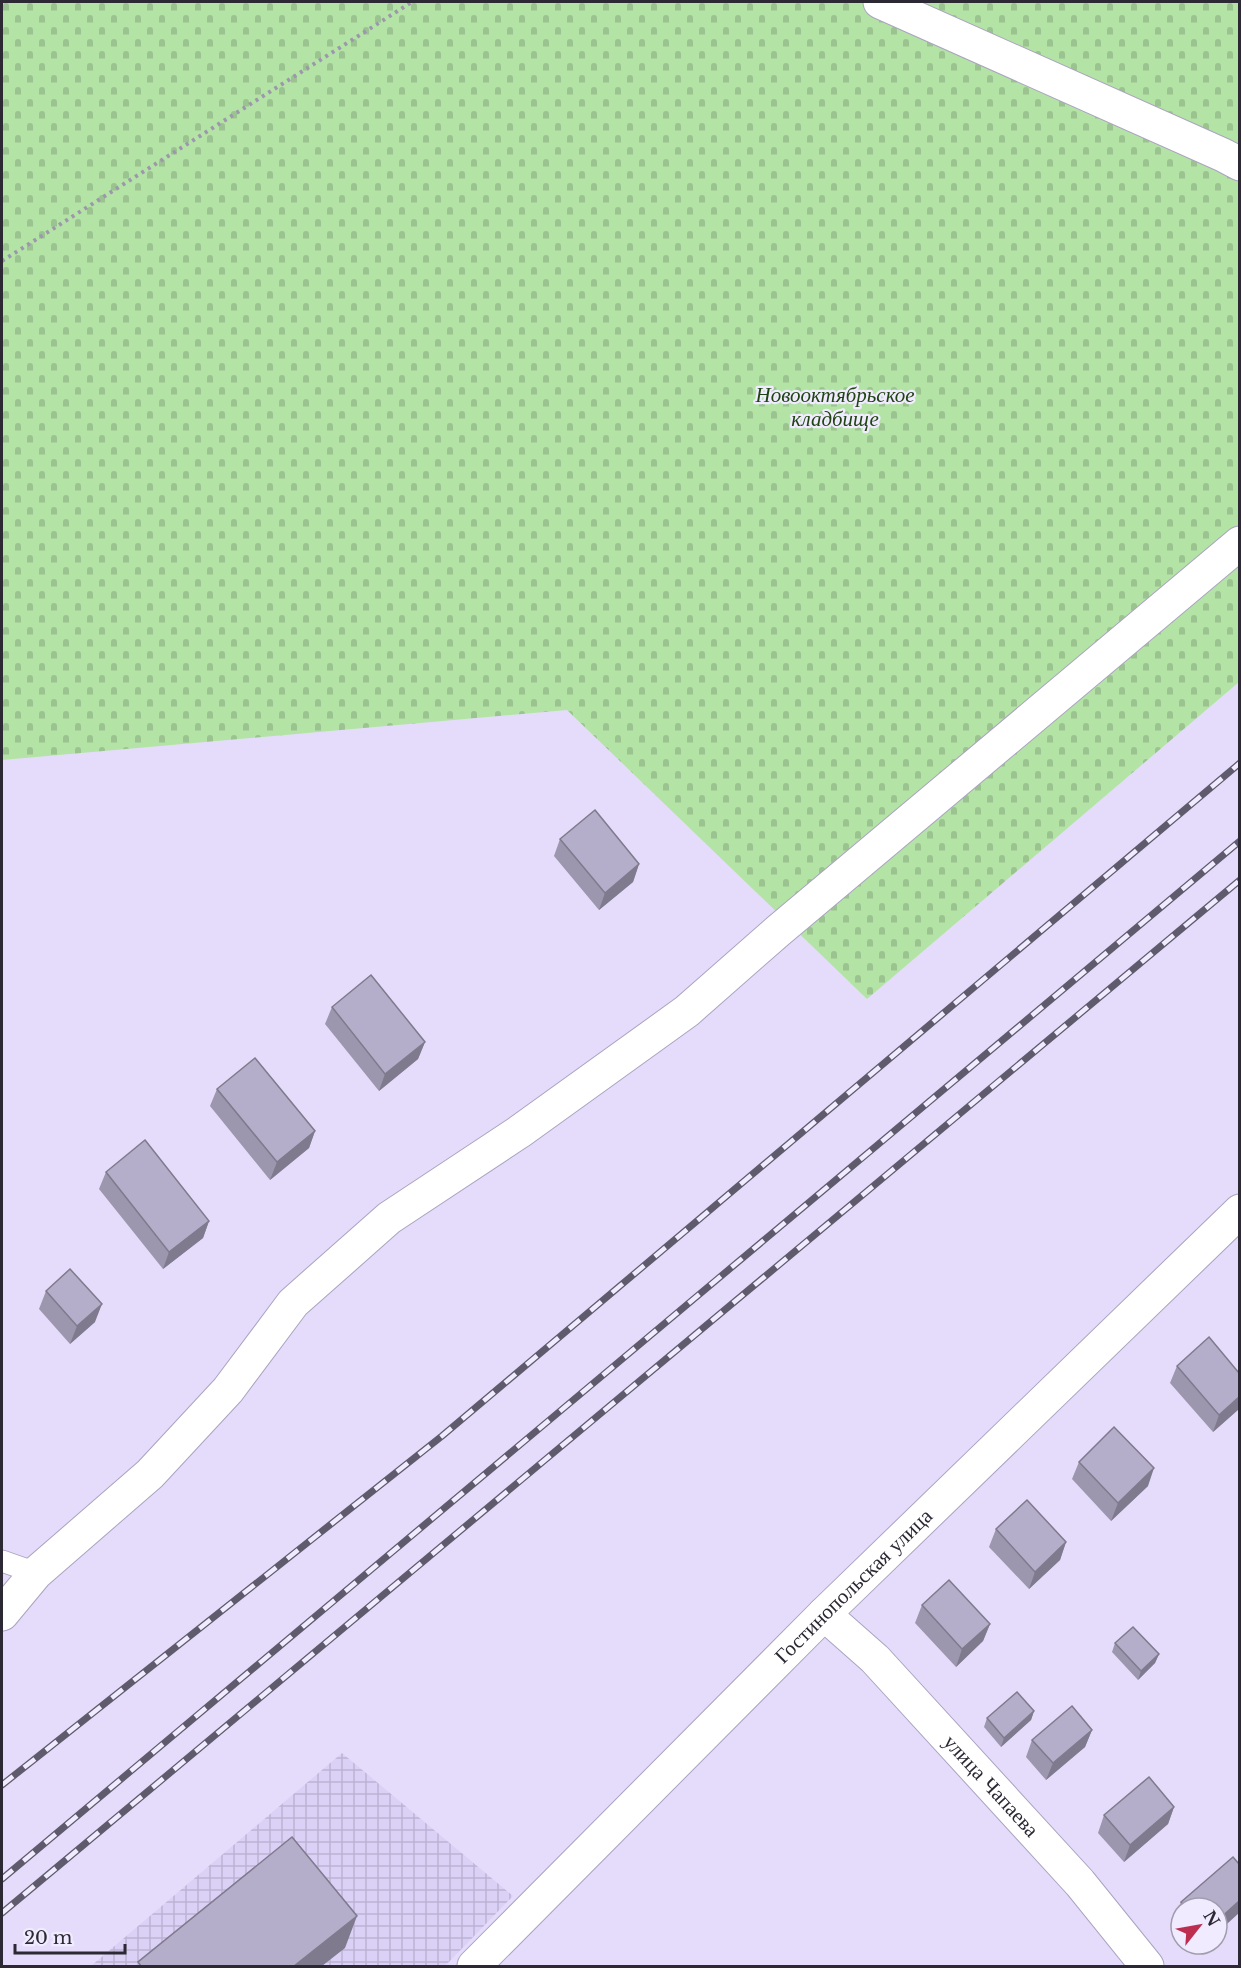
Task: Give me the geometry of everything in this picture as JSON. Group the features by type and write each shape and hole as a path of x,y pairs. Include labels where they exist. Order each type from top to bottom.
{"street":[{"path":"880,2 1239,164"},
{"path":"2,1614 36,1574 150,1474 228,1390 293,1303 389,1218 519,1132 687,1011 796,916 1239,543"},
{"name":"Гостинопольская улица","path":"474,1966 824,1614 1239,1211"},
{"name":"улица Чапаева","path":"824,1614 875,1659 1080,1883 1147,1966"}],"lane":[{"path":"2,1561 36,1574"}],"path":[{"path":"2,261 412,2"}],"shaded area":[{"path":"342,1753 513,1896 445,1966 91,1966"}],"green space":[{"name":"Новооктябрьское кладбище","path":"2,2 1239,2 1239,682 867,999 567,710 2,760"}],"building":[{"path":"595,810 639,864 605,893 560,839"},
{"path":"371,975 425,1042 385,1074 332,1007"},
{"path":"255,1058 315,1131 277,1162 217,1089"},
{"path":"145,1140 209,1221 169,1252 106,1172"},
{"path":"70,1269 102,1304 77,1326 46,1291"},
{"path":"1209,1337 1239,1373 1239,1397 1219,1415 1177,1366"},
{"path":"1114,1427 1154,1468 1118,1503 1079,1462"},
{"path":"1027,1500 1066,1542 1035,1572 996,1529"},
{"path":"949,1580 990,1624 962,1649 922,1605"},
{"path":"1133,1627 1159,1654 1141,1671 1115,1643"},
{"path":"1017,1692 1034,1711 1004,1738 987,1718"},
{"path":"1072,1706 1092,1730 1053,1763 1032,1740"},
{"path":"1149,1777 1174,1807 1130,1845 1104,1815"},
{"path":"292,1837 357,1916 294,1966 141,1966 138,1962"},
{"path":"1233,1857 1239,1864 1239,1901 1229,1910 1229,1896 1188,1896"}],"railway":[{"path":"2,1785 442,1436 1240,763"},
{"path":"2,1879 1240,841"},
{"path":"2,1913 1240,880"}]}
